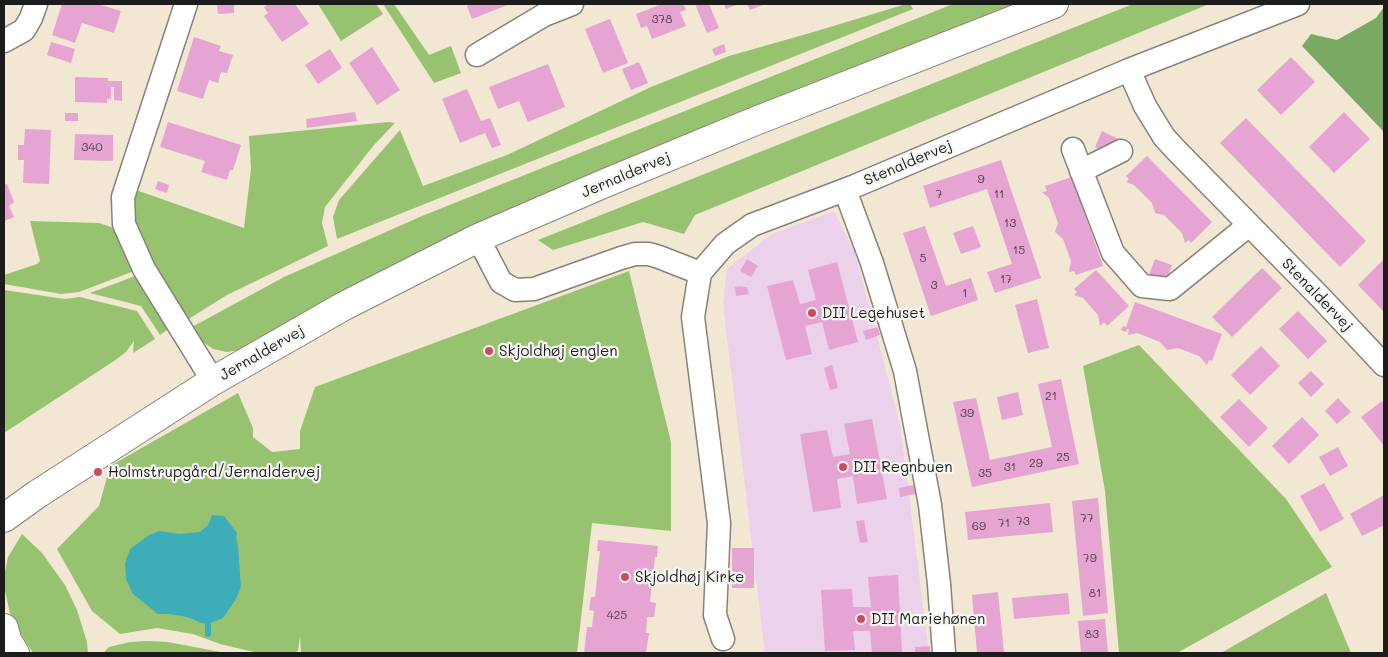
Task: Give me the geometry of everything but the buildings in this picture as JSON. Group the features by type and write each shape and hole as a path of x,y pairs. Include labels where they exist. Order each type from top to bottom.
{"street":[{"path":"4,41 24,30 36,4"},
{"name":"Jernaldervej","path":"186,4 123,197 124,224 144,269 213,381"},
{"path":"478,55 542,9 572,4"},
{"name":"Jernaldervej","path":"4,518 43,490 213,381 344,306 478,238 753,122 1054,4"},
{"name":"Stenaldervej","path":"700,274 725,244 752,225 845,190 1129,70 1298,4"},
{"name":"Stenaldervej","path":"1129,70 1144,106 1164,136 1384,365"},
{"path":"1073,149 1113,253 1142,286 1170,288 1249,225"},
{"path":"1081,171 1121,152"},
{"path":"845,190 872,264 905,371 930,505 939,584 944,653"},
{"path":"478,238 501,282 515,290 534,289 635,254 649,254 659,257 700,274 693,317 719,523 715,615 723,639"}],"shaded area":[{"path":"834,211 855,253 900,424 929,653 765,653 723,304 727,269 772,234"}],"green space":[{"path":"318,4 376,4 383,14 341,41"},
{"path":"383,4 394,4 429,55 451,46 461,73 434,83"},
{"path":"910,4 913,9 337,239 333,217 339,200 400,130 423,186 507,155 651,87 729,56"},
{"path":"953,4 1018,4 241,350 227,352 213,349 200,340 192,327 284,277 422,216"},
{"path":"1133,4 1209,4 695,215 684,234 643,222 553,250 538,240"},
{"path":"1384,7 1384,132 1302,46 1311,34 1337,40 1376,18"},
{"path":"388,122 395,123 374,145 325,207 322,223 328,246 227,295 187,320 146,254 134,224 132,204 136,190 244,228 251,169 249,136"},
{"path":"30,221 99,223 111,227 118,233 134,271 79,292 61,294 4,284 4,275 37,264 40,261"},
{"path":"629,271 671,442 671,531 592,523 577,653 301,653 300,636 298,651 293,653 258,653 220,644 193,634 157,628 120,634 92,611 57,549 99,506 110,466 238,393 253,428 253,437 272,452 300,449 300,431 315,387"},
{"path":"138,275 170,328 160,335 141,306 90,293"},
{"path":"4,290 65,299 80,297 137,311 155,339 133,353 134,341 126,352 114,361 4,433"},
{"path":"1139,345 1286,499 1332,567 1177,653 1119,653 1105,491 1083,366"},
{"path":"22,534 42,553 65,585 77,610 87,642 88,653 33,653 11,618 4,586 4,577 8,557"},
{"path":"1326,593 1351,653 1221,653"},
{"path":"130,642 168,642 226,653 103,653 109,647"}],"water":[{"path":"212,515 224,516 237,533 241,587 236,599 223,618 208,624 187,617 158,614 133,594 126,579 125,563 130,549 149,535 159,531 179,534 200,532 208,525"}],"waterway":[{"path":"208,624 208,634"}],"place":[{"name":"DII Legehuset","path":"812,313"},
{"name":"Skjoldhøj englen","path":"489,351"},
{"name":"DII Regnbuen","path":"843,467"},
{"name":"Holmstrupgård/Jernaldervej","path":"98,472"},
{"name":"Skjoldhøj Kirke","path":"625,577"},
{"name":"DII Mariehønen","path":"861,619"}]}
